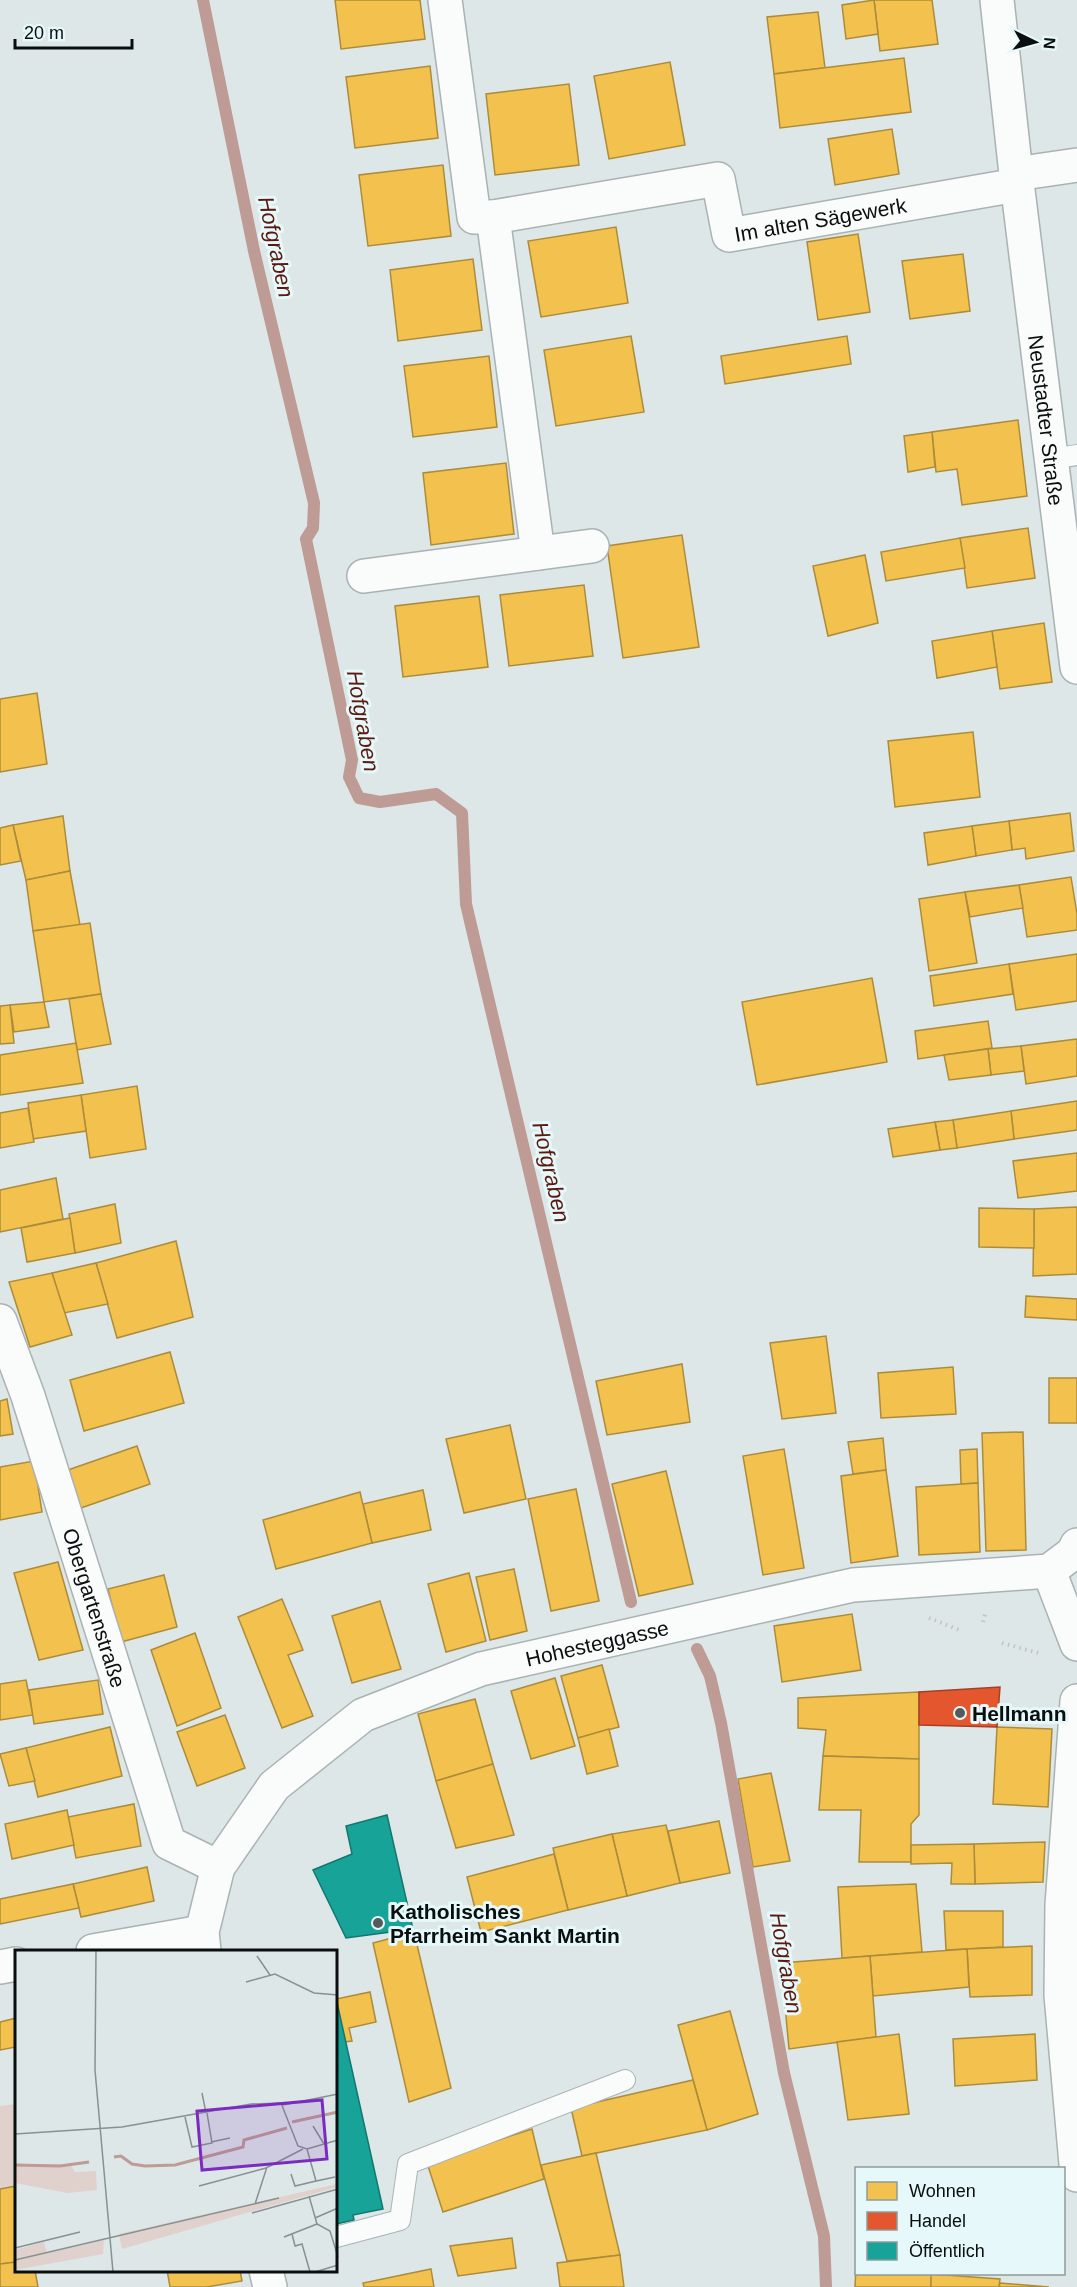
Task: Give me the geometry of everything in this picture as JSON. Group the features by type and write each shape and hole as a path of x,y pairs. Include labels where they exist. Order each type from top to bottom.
{"street":[{"path":"445,0 474,217 493,217 538,554"},
{"name":"Neustadter Straße","path":"997,0 1016,179 1064,457 1077,667"},
{"path":"1016,179 1077,165"},
{"name":"Im alten Sägewerk","path":"493,217 718,179 729,235 1016,179"},
{"path":"364,576 592,546"},
{"name":"Obergartenstraße","path":"0,1321 28,1396 169,1843 218,1867"},
{"path":"1077,1545 1073,1553 1049,1571 1077,1644"},
{"name":"Hohesteggasse","path":"218,1867 274,1786 363,1715 481,1669 853,1585 1049,1571"},
{"path":"1077,1701 1062,1905 1061,1983 1077,2175"},
{"path":"104,1950 203,1941 218,1867"},
{"path":"0,1967 15,1964"},
{"path":"266,2272 270,2287"}],"lane":[{"path":"338,2236 400,2220 408,2164 625,2080"}],"shaded area":[{"path":"15,2104 15,2186 0,2189 0,2106"}],"building: Wohnen":[{"path":"335,0 420,0 425,39 341,49"},
{"path":"874,0 932,0 938,44 880,51"},
{"path":"874,0 878,34 846,39 842,5"},
{"path":"818,12 825,68 774,74 767,17"},
{"path":"904,58 911,112 780,128 774,74"},
{"path":"670,62 685,145 609,159 594,76"},
{"path":"430,66 438,138 355,148 346,77"},
{"path":"569,84 579,165 495,175 486,94"},
{"path":"892,129 899,174 835,185 828,139"},
{"path":"443,165 451,236 368,246 359,175"},
{"path":"616,227 628,303 541,317 528,241"},
{"path":"858,234 870,312 818,320 807,242"},
{"path":"963,254 970,311 910,319 902,261"},
{"path":"473,259 482,330 398,341 390,270"},
{"path":"631,336 644,412 556,426 544,350"},
{"path":"847,336 851,364 725,384 721,356"},
{"path":"489,356 497,427 413,437 404,366"},
{"path":"1018,420 1027,496 962,505 957,469 936,472 932,432"},
{"path":"932,432 935,467 908,472 904,436"},
{"path":"506,463 514,534 431,545 423,473"},
{"path":"1028,528 1035,578 967,588 960,538"},
{"path":"682,535 699,647 623,658 607,546"},
{"path":"960,538 965,568 886,581 881,552"},
{"path":"865,555 878,623 828,636 813,566"},
{"path":"584,585 593,656 509,666 500,595"},
{"path":"479,596 488,667 403,677 395,606"},
{"path":"1044,623 1052,682 1000,689 992,631"},
{"path":"992,631 997,667 937,678 932,641"},
{"path":"37,693 47,764 0,772 0,699"},
{"path":"973,732 980,797 895,807 888,741"},
{"path":"1070,813 1074,851 1026,859 1025,848 1012,850 1009,821"},
{"path":"63,816 70,871 26,880 13,825"},
{"path":"1009,821 1012,850 976,856 972,826"},
{"path":"13,825 21,861 0,865 0,828"},
{"path":"972,826 976,856 928,865 924,833"},
{"path":"70,871 80,925 33,931 26,880"},
{"path":"1071,877 1077,930 1027,937 1019,885"},
{"path":"1019,885 1023,908 970,917 965,892"},
{"path":"965,892 977,963 929,971 919,899"},
{"path":"90,923 101,994 44,1002 33,931"},
{"path":"1077,954 1077,1001 1016,1010 1009,964"},
{"path":"1009,964 1013,994 934,1006 930,976"},
{"path":"872,978 887,1062 757,1085 742,1002"},
{"path":"101,994 111,1044 77,1050 69,999"},
{"path":"44,1002 49,1027 14,1032 10,1005"},
{"path":"10,1005 14,1043 0,1044 0,1006"},
{"path":"988,1021 992,1048 918,1059 915,1031"},
{"path":"1077,1039 1077,1076 1026,1084 1021,1046"},
{"path":"76,1043 83,1083 0,1095 0,1055"},
{"path":"1021,1046 1024,1071 991,1075 988,1049"},
{"path":"988,1049 991,1075 949,1080 944,1055"},
{"path":"137,1086 146,1149 90,1158 81,1095"},
{"path":"81,1095 86,1131 33,1139 28,1103"},
{"path":"1077,1101 1077,1130 1014,1139 1011,1111"},
{"path":"28,1108 34,1142 0,1148 0,1113"},
{"path":"1011,1111 1014,1139 957,1148 953,1120"},
{"path":"953,1120 957,1148 940,1150 935,1122"},
{"path":"935,1122 940,1150 893,1157 888,1129"},
{"path":"1077,1153 1077,1191 1018,1198 1013,1161"},
{"path":"56,1178 63,1219 0,1232 0,1190"},
{"path":"115,1204 121,1243 75,1253 69,1214"},
{"path":"1077,1207 1077,1274 1033,1276 1034,1209"},
{"path":"979,1208 1034,1209 1034,1248 979,1247"},
{"path":"70,1218 75,1253 27,1262 21,1228"},
{"path":"176,1241 193,1317 117,1338 96,1263"},
{"path":"96,1263 108,1304 64,1313 52,1273"},
{"path":"52,1273 72,1335 30,1347 9,1282"},
{"path":"1026,1296 1077,1299 1077,1320 1025,1317"},
{"path":"826,1336 836,1413 782,1419 770,1343"},
{"path":"170,1352 184,1403 84,1431 70,1380"},
{"path":"682,1364 690,1422 607,1435 596,1381"},
{"path":"953,1367 956,1414 881,1418 878,1373"},
{"path":"1049,1378 1077,1378 1077,1423 1049,1423"},
{"path":"7,1399 13,1434 0,1436 0,1401"},
{"path":"510,1425 526,1499 464,1513 446,1439"},
{"path":"1023,1432 1026,1550 986,1551 982,1433"},
{"path":"883,1438 886,1470 853,1474 848,1442"},
{"path":"137,1446 150,1484 78,1509 65,1471"},
{"path":"784,1449 804,1568 763,1575 743,1456"},
{"path":"977,1449 978,1483 961,1484 960,1450"},
{"path":"34,1461 42,1512 0,1520 0,1467"},
{"path":"886,1470 898,1556 851,1563 841,1476"},
{"path":"666,1471 693,1584 639,1596 612,1484"},
{"path":"978,1483 980,1552 919,1555 916,1487"},
{"path":"576,1489 599,1601 551,1611 528,1499"},
{"path":"423,1490 431,1530 372,1543 363,1504"},
{"path":"360,1492 372,1543 276,1569 263,1520"},
{"path":"58,1562 83,1650 39,1660 14,1573"},
{"path":"514,1569 527,1631 490,1640 476,1577"},
{"path":"469,1573 486,1641 446,1652 428,1584"},
{"path":"164,1575 177,1627 121,1642 108,1589"},
{"path":"282,1599 303,1650 288,1655 313,1716 282,1728 238,1617"},
{"path":"380,1601 401,1669 352,1683 332,1616"},
{"path":"852,1614 861,1670 782,1682 774,1626"},
{"path":"195,1633 221,1708 177,1726 151,1650"},
{"path":"602,1665 619,1727 578,1738 561,1676"},
{"path":"555,1678 575,1746 531,1759 511,1691"},
{"path":"26,1680 33,1715 0,1720 0,1684"},
{"path":"98,1680 103,1714 34,1724 29,1690"},
{"path":"919,1692 919,1759 823,1756 826,1730 798,1728 798,1698"},
{"path":"475,1699 493,1764 436,1781 418,1714"},
{"path":"225,1715 245,1768 197,1786 177,1732"},
{"path":"110,1727 122,1776 38,1797 26,1748"},
{"path":"997,1727 1052,1729 1048,1807 993,1804"},
{"path":"609,1729 618,1766 587,1774 578,1738"},
{"path":"26,1748 35,1781 9,1786 0,1754"},
{"path":"823,1756 919,1759 919,1815 911,1824 911,1862 859,1862 861,1810 819,1810"},
{"path":"493,1764 514,1835 456,1848 436,1781"},
{"path":"771,1773 790,1861 753,1867 738,1779"},
{"path":"134,1804 141,1846 76,1858 68,1817"},
{"path":"67,1810 74,1845 12,1859 5,1824"},
{"path":"719,1821 730,1873 680,1883 668,1831"},
{"path":"666,1825 680,1883 627,1896 612,1834"},
{"path":"612,1834 627,1896 568,1910 553,1848"},
{"path":"1045,1842 1043,1882 975,1884 974,1844"},
{"path":"974,1844 975,1884 951,1884 952,1863 911,1864 911,1845"},
{"path":"554,1854 568,1910 481,1932 467,1877"},
{"path":"147,1867 154,1901 81,1917 73,1884"},
{"path":"73,1884 79,1908 0,1924 0,1899"},
{"path":"916,1884 922,1952 842,1958 838,1887"},
{"path":"944,1911 1003,1911 1003,1947 946,1950"},
{"path":"414,1932 451,2088 409,2102 373,1943"},
{"path":"1032,1946 1032,1995 970,1997 967,1949"},
{"path":"967,1949 969,1987 873,1996 870,1956"},
{"path":"870,1956 876,2037 789,2049 781,1963"},
{"path":"370,1992 376,2022 349,2028 352,2041 345,2042 338,1999"},
{"path":"730,2011 758,2114 707,2130 678,2025"},
{"path":"15,2018 15,2047 0,2050 0,2022"},
{"path":"899,2034 909,2114 848,2120 837,2042"},
{"path":"1035,2034 1037,2080 955,2086 953,2039"},
{"path":"693,2080 707,2130 582,2156 571,2108"},
{"path":"532,2129 544,2179 443,2212 427,2163"},
{"path":"596,2153 620,2255 567,2261 541,2165"},
{"path":"15,2186 15,2262 0,2264 0,2189"},
{"path":"512,2238 516,2268 458,2276 450,2246"},
{"path":"620,2255 624,2287 560,2287 557,2263"},
{"path":"15,2262 15,2272 35,2272 38,2287 0,2287 0,2264"},
{"path":"431,2269 434,2287 364,2287 363,2283"},
{"path":"167,2272 240,2272 242,2281 207,2287 170,2287"},
{"path":"856,2275 932,2275 931,2287 855,2287"},
{"path":"931,2275 1000,2279 999,2287 931,2287"},
{"path":"1000,2283 1049,2287 999,2287"}],"building: Handel":[{"path":"1000,1687 997,1727 919,1725 919,1692"}],"building: Öffentlich":[{"path":"387,1815 413,1929 346,1938 313,1870 352,1854 346,1826"},
{"path":"338,2007 383,2209 353,2215 354,2220 338,2224"}],"waterway":[{"name":"Hofgraben","path":"203,0 254,251 314,503 313,528 306,539 352,760 349,777 359,798 380,802 436,794 462,813 466,904 631,1602"},
{"name":"Hofgraben","path":"697,1649 710,1676 721,1723 784,2073 824,2236 826,2287"}],"place":[{"name":"Hellmann","path":"960,1713"},
{"name":"Katholisches Pfarrheim Sankt Martin","path":"378,1923"}]}
